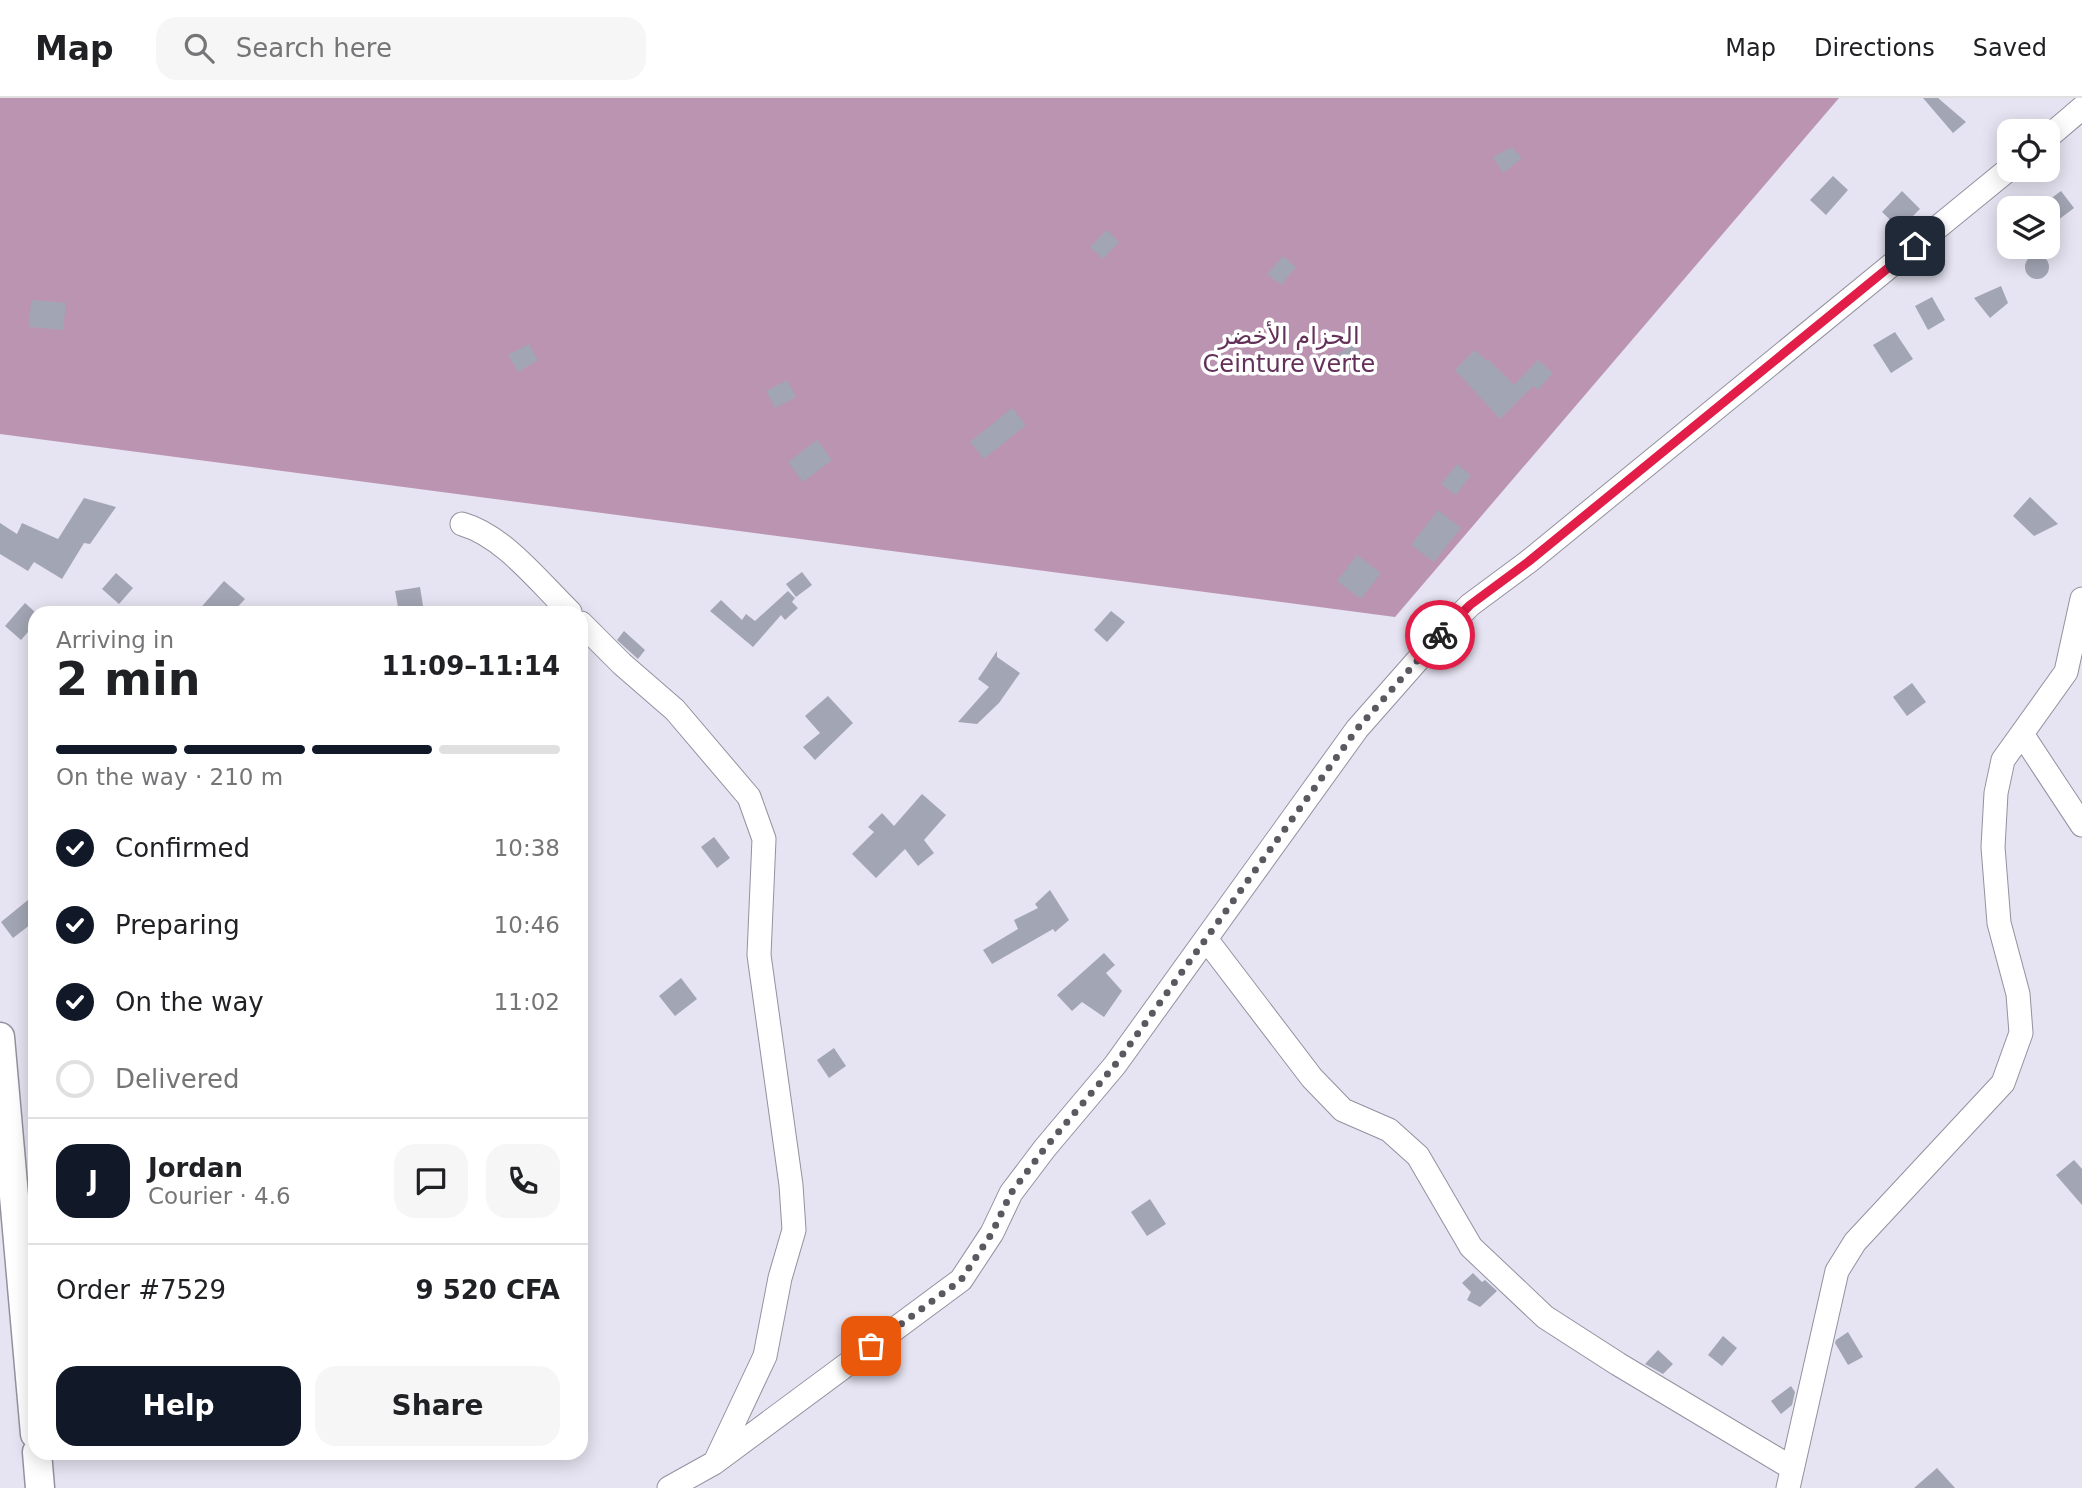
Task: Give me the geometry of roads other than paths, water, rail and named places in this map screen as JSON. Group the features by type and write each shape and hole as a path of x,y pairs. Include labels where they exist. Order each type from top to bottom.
{"street":[{"path":"2060,127 2082,108"},
{"path":"669,1488 714,1462 961,1280 992,1233 1011,1193 1115,1065 1357,729 1470,605 1528,562 1997,179"},
{"path":"461,524 479,529 503,547 564,606"},
{"path":"1206,939 1312,1078 1343,1110 1389,1130 1418,1156 1471,1247 1545,1317 1790,1478 1837,1271 1855,1242 2003,1083 2021,1033 2018,994 1999,923 1993,846 1996,793 2003,760 2066,672 2082,599"},
{"path":"588,630 675,710 749,797 764,839 759,955 791,1185 793,1230 780,1278 765,1356 714,1462"},
{"path":"2022,734 2082,825"},
{"path":"0,1037 28,1355"},
{"path":"38,1460 40,1488"}],"park label":[{"name":"الحزام الأخضر Ceinture verte","path":"1289,350"}]}
